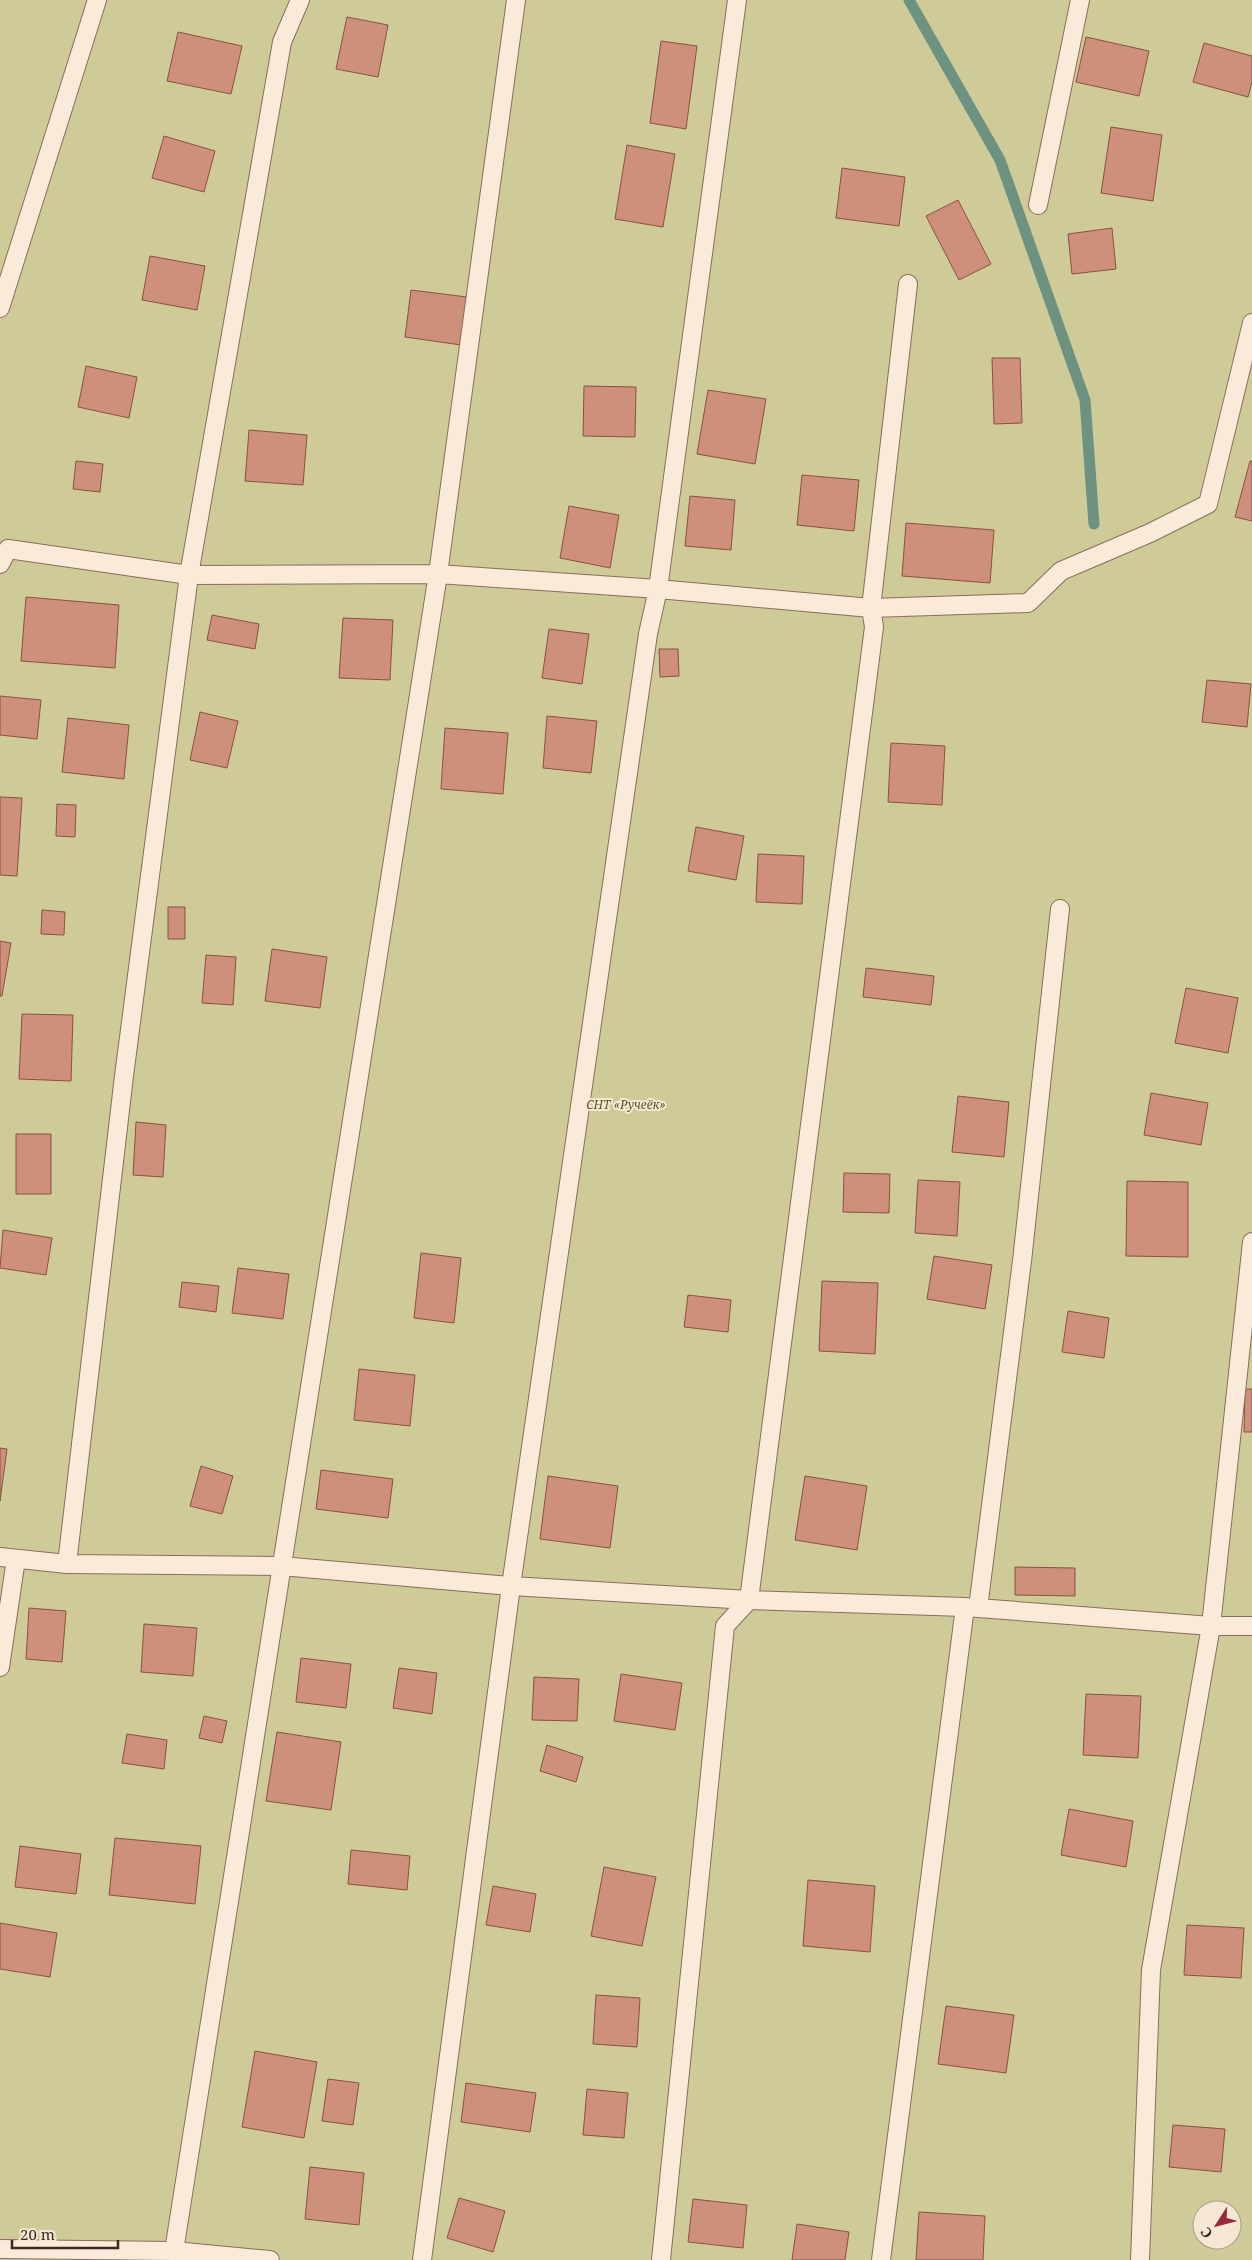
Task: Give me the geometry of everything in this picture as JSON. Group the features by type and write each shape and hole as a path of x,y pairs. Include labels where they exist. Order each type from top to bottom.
{"lane":[{"path":"0,308 97,0"},
{"path":"67,1564 123,1086 189,575 282,42 300,0"},
{"path":"173,2255 438,574 516,0"},
{"path":"422,2260 510,1586 646,644 658,589 737,0"},
{"path":"1038,205 1080,0"},
{"path":"661,2260 725,1626 749,1600 874,627 871,608 908,284"},
{"path":"0,564 8,549 189,575 438,574 658,589 871,608 1028,603 1061,571 1150,533 1208,504 1252,323"},
{"path":"881,2260 971,1608 1022,1260 1060,909"},
{"path":"1140,2260 1151,1970 1212,1626 1252,1242"},
{"path":"0,1667 8,1558 67,1564 281,1566 510,1586 749,1600 971,1608 1212,1626 1252,1626"},
{"path":"0,2249 270,2260"}],"green space":[{"name":"СНТ «Ручеёк»","path":"0,0 1252,0 1252,2260 0,2260"}],"building":[{"path":"347,17 388,25 378,77 336,69"},
{"path":"178,32 242,46 231,94 167,81"},
{"path":"1086,37 1149,51 1139,96 1076,82"},
{"path":"661,41 697,46 686,129 650,123"},
{"path":"1204,43 1252,56 1252,82 1248,97 1193,82"},
{"path":"1111,127 1162,135 1153,201 1101,193"},
{"path":"164,136 215,151 204,192 152,178"},
{"path":"627,145 675,154 663,227 615,219"},
{"path":"842,168 905,177 899,226 836,218"},
{"path":"958,200 991,264 959,280 926,216"},
{"path":"1112,228 1116,269 1072,274 1068,234"},
{"path":"150,256 205,266 197,310 142,300"},
{"path":"411,290 467,297 461,345 405,337"},
{"path":"992,358 1020,358 1022,423 994,424"},
{"path":"86,366 137,377 129,418 78,407"},
{"path":"584,386 636,387 635,437 583,436"},
{"path":"708,390 766,399 755,464 697,454"},
{"path":"249,430 307,435 303,485 245,481"},
{"path":"76,461 103,464 100,492 73,489"},
{"path":"1250,461 1252,461 1252,521 1235,517"},
{"path":"802,475 859,480 854,531 797,525"},
{"path":"690,496 735,500 731,550 685,546"},
{"path":"569,506 619,515 610,568 560,558"},
{"path":"906,523 994,530 990,583 902,576"},
{"path":"26,597 119,605 115,668 21,661"},
{"path":"212,615 259,624 255,649 207,640"},
{"path":"343,618 393,620 390,680 339,678"},
{"path":"549,629 589,634 582,684 542,678"},
{"path":"659,649 678,649 679,676 660,677"},
{"path":"1207,680 1251,684 1247,727 1202,722"},
{"path":"0,696 41,700 37,739 0,735"},
{"path":"200,712 238,721 227,768 190,760"},
{"path":"547,716 597,721 591,773 543,768"},
{"path":"68,718 129,725 124,779 62,772"},
{"path":"445,728 508,733 503,794 441,789"},
{"path":"891,743 945,746 942,805 888,802"},
{"path":"0,797 22,798 17,876 0,875"},
{"path":"57,804 76,805 75,837 56,836"},
{"path":"696,827 744,836 736,880 688,871"},
{"path":"758,854 804,856 802,904 756,902"},
{"path":"168,907 185,907 185,939 168,939"},
{"path":"42,910 65,912 64,935 41,934"},
{"path":"0,941 11,943 2,996 0,996"},
{"path":"272,949 327,957 320,1008 265,1001"},
{"path":"206,955 236,957 233,1005 202,1003"},
{"path":"866,968 934,976 931,1005 863,997"},
{"path":"1186,988 1238,998 1228,1053 1175,1043"},
{"path":"22,1014 73,1015 71,1081 19,1079"},
{"path":"1151,1093 1208,1103 1201,1145 1144,1135"},
{"path":"958,1096 1009,1102 1004,1157 952,1152"},
{"path":"136,1122 166,1125 163,1177 133,1175"},
{"path":"16,1134 51,1134 51,1194 16,1194"},
{"path":"844,1173 890,1174 889,1213 843,1212"},
{"path":"918,1180 960,1182 957,1236 915,1233"},
{"path":"1127,1181 1188,1182 1188,1257 1126,1256"},
{"path":"3,1230 52,1238 46,1275 0,1268"},
{"path":"421,1253 461,1258 454,1323 414,1318"},
{"path":"934,1256 992,1265 985,1309 927,1299"},
{"path":"238,1268 289,1274 283,1319 232,1313"},
{"path":"822,1281 878,1283 875,1354 819,1351"},
{"path":"182,1282 219,1286 216,1312 179,1307"},
{"path":"688,1295 731,1300 728,1332 684,1327"},
{"path":"1068,1311 1109,1318 1104,1358 1062,1352"},
{"path":"359,1369 415,1375 410,1426 354,1420"},
{"path":"1245,1389 1252,1389 1252,1432 1244,1432"},
{"path":"0,1448 7,1449 0,1501"},
{"path":"201,1466 233,1476 222,1514 190,1506"},
{"path":"321,1470 393,1479 388,1518 316,1509"},
{"path":"548,1476 618,1486 610,1548 540,1539"},
{"path":"805,1476 867,1486 857,1550 795,1540"},
{"path":"1015,1567 1075,1568 1075,1596 1015,1595"},
{"path":"29,1608 66,1611 62,1662 26,1659"},
{"path":"144,1624 197,1628 193,1676 141,1672"},
{"path":"301,1658 351,1664 346,1708 296,1702"},
{"path":"399,1668 437,1673 432,1714 393,1708"},
{"path":"621,1674 682,1683 675,1730 614,1721"},
{"path":"534,1677 579,1679 577,1721 532,1720"},
{"path":"1086,1694 1141,1696 1138,1758 1083,1755"},
{"path":"204,1716 227,1721 222,1743 199,1738"},
{"path":"277,1732 341,1742 331,1810 266,1801"},
{"path":"127,1734 167,1740 164,1769 122,1763"},
{"path":"547,1745 583,1757 576,1782 540,1771"},
{"path":"1069,1809 1133,1821 1126,1867 1061,1855"},
{"path":"115,1838 201,1846 195,1904 109,1895"},
{"path":"20,1846 81,1854 76,1894 15,1887"},
{"path":"351,1850 410,1856 407,1890 348,1884"},
{"path":"604,1867 656,1877 642,1946 591,1936"},
{"path":"808,1880 875,1886 870,1952 803,1946"},
{"path":"493,1886 536,1894 530,1932 486,1925"},
{"path":"0,1923 57,1933 50,1977 0,1969"},
{"path":"1187,1925 1244,1928 1241,1978 1184,1975"},
{"path":"596,1995 640,1998 637,2047 593,2044"},
{"path":"946,2006 1014,2015 1006,2073 938,2064"},
{"path":"255,2051 317,2062 304,2138 242,2127"},
{"path":"328,2079 359,2083 353,2125 322,2121"},
{"path":"466,2083 536,2093 530,2132 461,2122"},
{"path":"587,2089 628,2093 624,2138 583,2135"},
{"path":"1173,2125 1225,2129 1221,2172 1169,2167"},
{"path":"310,2167 364,2173 359,2225 305,2219"},
{"path":"459,2198 505,2211 493,2252 447,2238"},
{"path":"693,2199 747,2205 743,2248 688,2242"},
{"path":"919,2212 985,2216 983,2260 916,2260"},
{"path":"797,2224 849,2232 845,2260 792,2260"}],"waterway":[{"path":"909,0 1000,160 1085,400 1094,524"}]}
